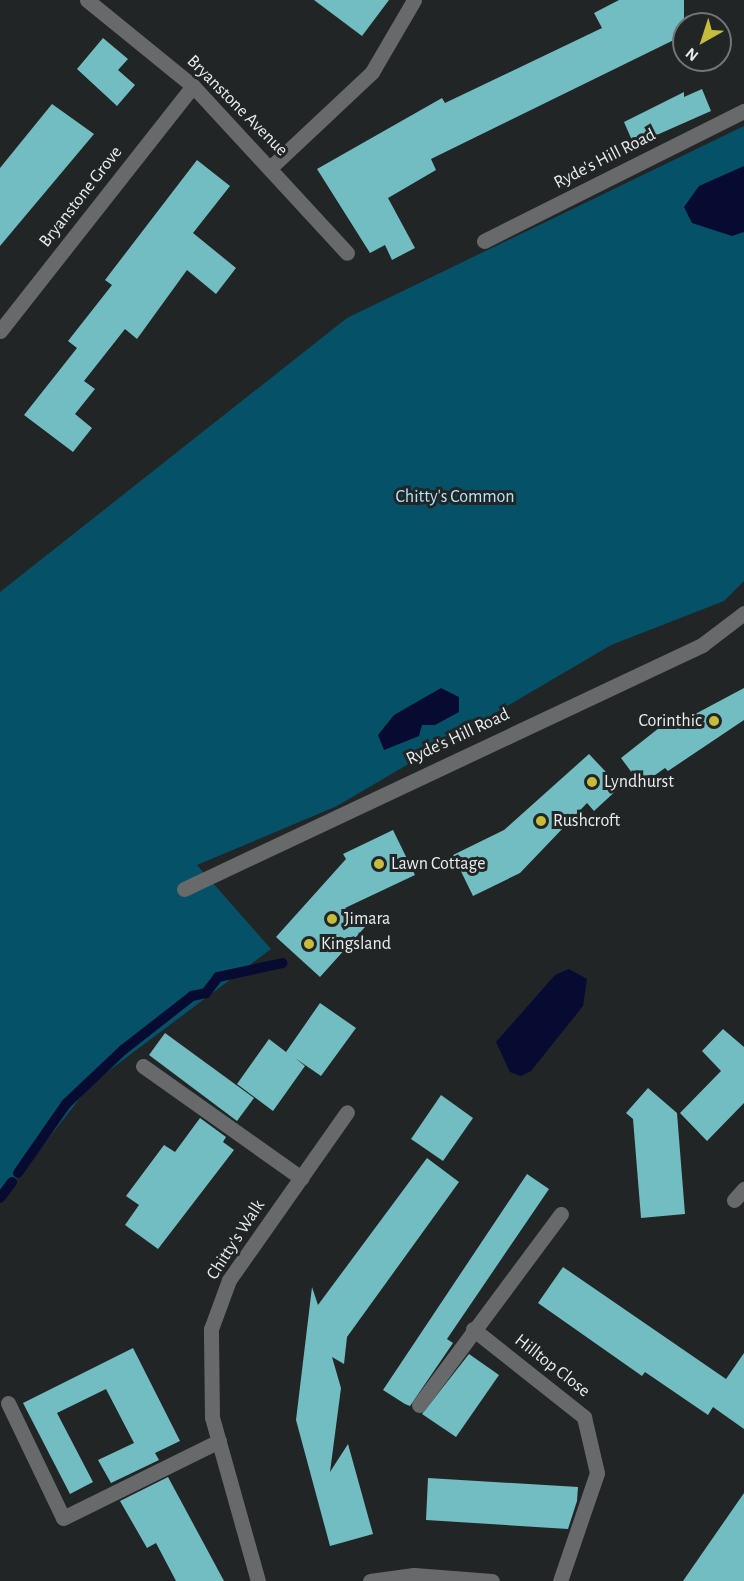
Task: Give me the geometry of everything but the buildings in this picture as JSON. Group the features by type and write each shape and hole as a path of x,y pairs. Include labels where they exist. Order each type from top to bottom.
{"street":[{"name":"Bryanstone Avenue","path":"87,0 193,86 271,167 347,253"},
{"path":"271,167 372,72 414,0"},
{"name":"Bryanstone Grove","path":"0,331 193,86"},
{"name":"Ryde's Hill Road","path":"484,241 744,111"},
{"name":"Ryde's Hill Road","path":"184,889 702,645 744,613"},
{"path":"143,1066 301,1178"},
{"name":"Chitty's Walk","path":"258,1581 212,1417 211,1329 229,1280 347,1112"},
{"path":"419,1405 473,1329 561,1214"},
{"name":"Hilltop Close","path":"473,1329 584,1417 597,1473 560,1581"},
{"path":"8,1403 63,1518 219,1441"},
{"path":"370,1581 415,1578 492,1581"}],"green space":[{"name":"Chitty's Common","path":"744,126 744,581 724,601 611,645 337,806 197,865 271,949 91,1084 0,1200 0,592 347,318"}],"shaded area":[{"path":"744,166 744,232 732,236 692,223 684,207 699,186"},
{"path":"441,688 459,697 459,712 435,725 422,725 419,736 384,750 378,735 394,715"},
{"path":"569,969 587,979 583,1006 531,1071 521,1076 510,1072 496,1042 555,975"}],"waterway":[{"path":"18,1173 66,1104 123,1050 192,996 206,993 218,977 283,963"},
{"path":"0,1198 12,1182"}],"place":[{"name":"Corinthic","path":"714,721"},
{"name":"Lyndhurst","path":"592,782"},
{"name":"Rushcroft","path":"541,821"},
{"name":"Lawn Cottage","path":"379,864"},
{"name":"Jimara","path":"332,919"},
{"name":"Kingsland","path":"309,944"}]}
